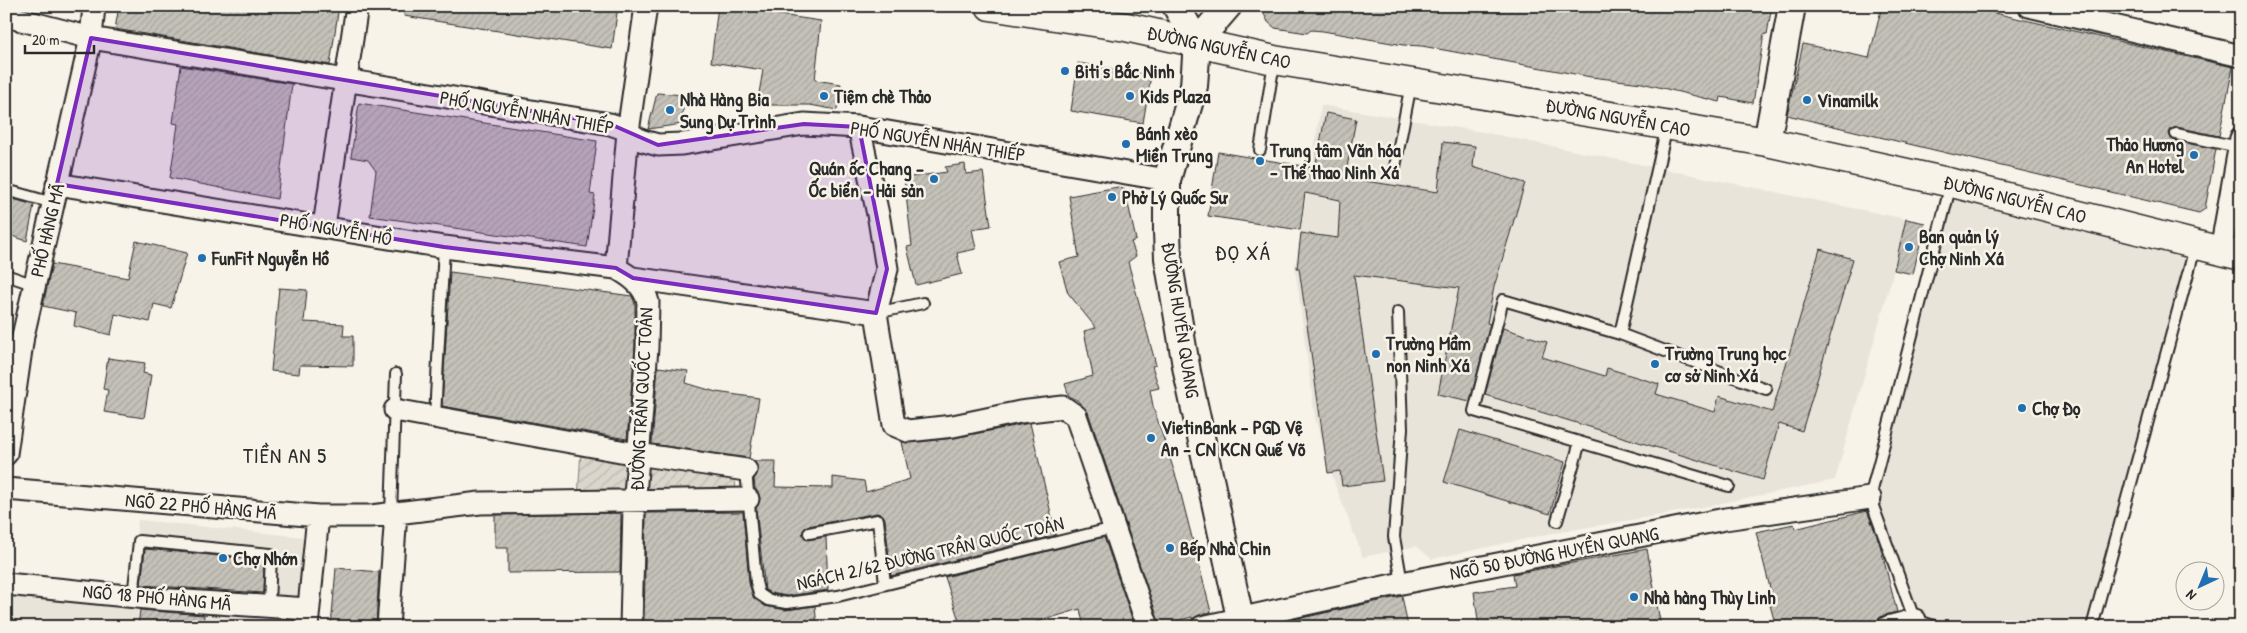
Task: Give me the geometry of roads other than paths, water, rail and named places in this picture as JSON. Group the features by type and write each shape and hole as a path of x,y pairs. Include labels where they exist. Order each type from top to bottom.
{"main road":[{"name":"ĐƯỜNG NGUYỄN CAO","path":"990,6 1126,27 1274,60 1767,142 1952,183 2219,250"}],"street":[{"name":"PHỐ HÀNG MÃ","path":"6,454 14,347 35,285 91,38 94,6"},
{"path":"324,226 357,6"},
{"path":"625,273 628,132 646,6"},
{"path":"1176,6 1198,42 1228,6"},
{"path":"1767,142 1792,6"},
{"path":"2029,6 2241,56"},
{"name":"PHỐ NGUYỄN NHÂN THIẾP","path":"6,16 91,38 610,124 640,140 658,145 682,144 804,124 859,127 1167,180"},
{"name":"ĐƯỜNG HUYỀN QUANG","path":"1198,42 1194,86 1167,180 1168,258 1188,372 1241,622"},
{"path":"859,127 879,219 887,269 876,313 894,425 908,432 953,426 1020,412 1063,407 1076,416 1148,627"},
{"path":"2219,250 2240,142"},
{"name":"PHỐ NGUYỄN HỒ","path":"55,193 324,226 444,248 625,273 876,313"},
{"name":"ĐƯỜNG TRẦN QUỐC TOẢN","path":"625,273 646,295 648,302 647,348 634,502 631,627"},
{"path":"395,410 637,454 746,470"},
{"name":"NGÕ 22 PHỐ HÀNG MÃ","path":"6,489 318,516 371,516 480,503 748,499"},
{"name":"NGÕ 50 ĐƯỜNG HUYỀN QUANG","path":"1202,627 1241,622 1402,583 1726,519 1870,498"},
{"path":"388,627 394,513"},
{"path":"308,618 318,516"},
{"name":"NGÕ 18 PHỐ HÀNG MÃ","path":"6,584 133,597 269,606 308,618"},
{"path":"1888,627 1916,624"}],"lane":[{"path":"1260,150 1274,60"},
{"path":"1394,172 1411,82"},
{"path":"1620,334 1668,125"},
{"path":"2176,134 2240,142"},
{"path":"1938,627 1916,624 1870,498 1952,183"},
{"path":"6,190 55,193"},
{"path":"435,416 444,248"},
{"path":"2092,627 2219,250"},
{"path":"6,275 35,285"},
{"path":"1729,486 1474,411 1503,300 1620,334 1766,389"},
{"path":"876,313 923,303"},
{"path":"1398,312 1402,429 1394,537 1402,583"},
{"path":"394,513 396,374"},
{"path":"1557,521 1580,442"},
{"name":"NGÁCH 2/62 ĐƯỜNG TRẦN QUỐC TOẢN","path":"746,470 756,582 759,594 768,600 787,603 838,596 1114,528"},
{"path":"809,533 878,520 885,584"},
{"path":"133,597 139,541 271,554 269,606"}],"place":[{"name":"Biti's Bắc Ninh","path":"1065,71"},
{"name":"Tiệm chè Thảo","path":"824,96"},
{"name":"Kids Plaza","path":"1130,96"},
{"name":"Vinamilk","path":"1807,100"},
{"name":"Nhà Hàng Bia Sung Dự Trình","path":"670,110"},
{"name":"Bánh xèo Miền Trung","path":"1126,144"},
{"name":"Thảo Hương An Hotel","path":"2194,155"},
{"name":"Trung tâm Văn hóa - Thể thao Ninh Xá","path":"1260,161"},
{"name":"Quán ốc Chang – Ốc biển – Hải sản","path":"934,179"},
{"name":"Phở Lý Quốc Sư","path":"1112,197"},
{"name":"Ban quản lý Chợ Ninh Xá","path":"1909,247"},
{"name":"FunFit Nguyễn Hồ","path":"202,258"},
{"name":"Trường Mầm non Ninh Xá","path":"1376,354"},
{"name":"Trường Trung học cơ sở Ninh Xá","path":"1655,364"},
{"name":"Chợ Đọ","path":"2022,408"},
{"name":"VietinBank - PGD Vệ An - CN KCN Quế Võ","path":"1151,438"},
{"name":"Bếp Nhà Chin","path":"1170,548"},
{"name":"Chợ Nhớn","path":"223,558"},
{"name":"Nhà hàng Thùy Linh","path":"1634,597"}],"district":[{"name":"ĐỌ XÁ","path":"1243,252"},
{"name":"TIỀN AN 5","path":"285,455"}]}
